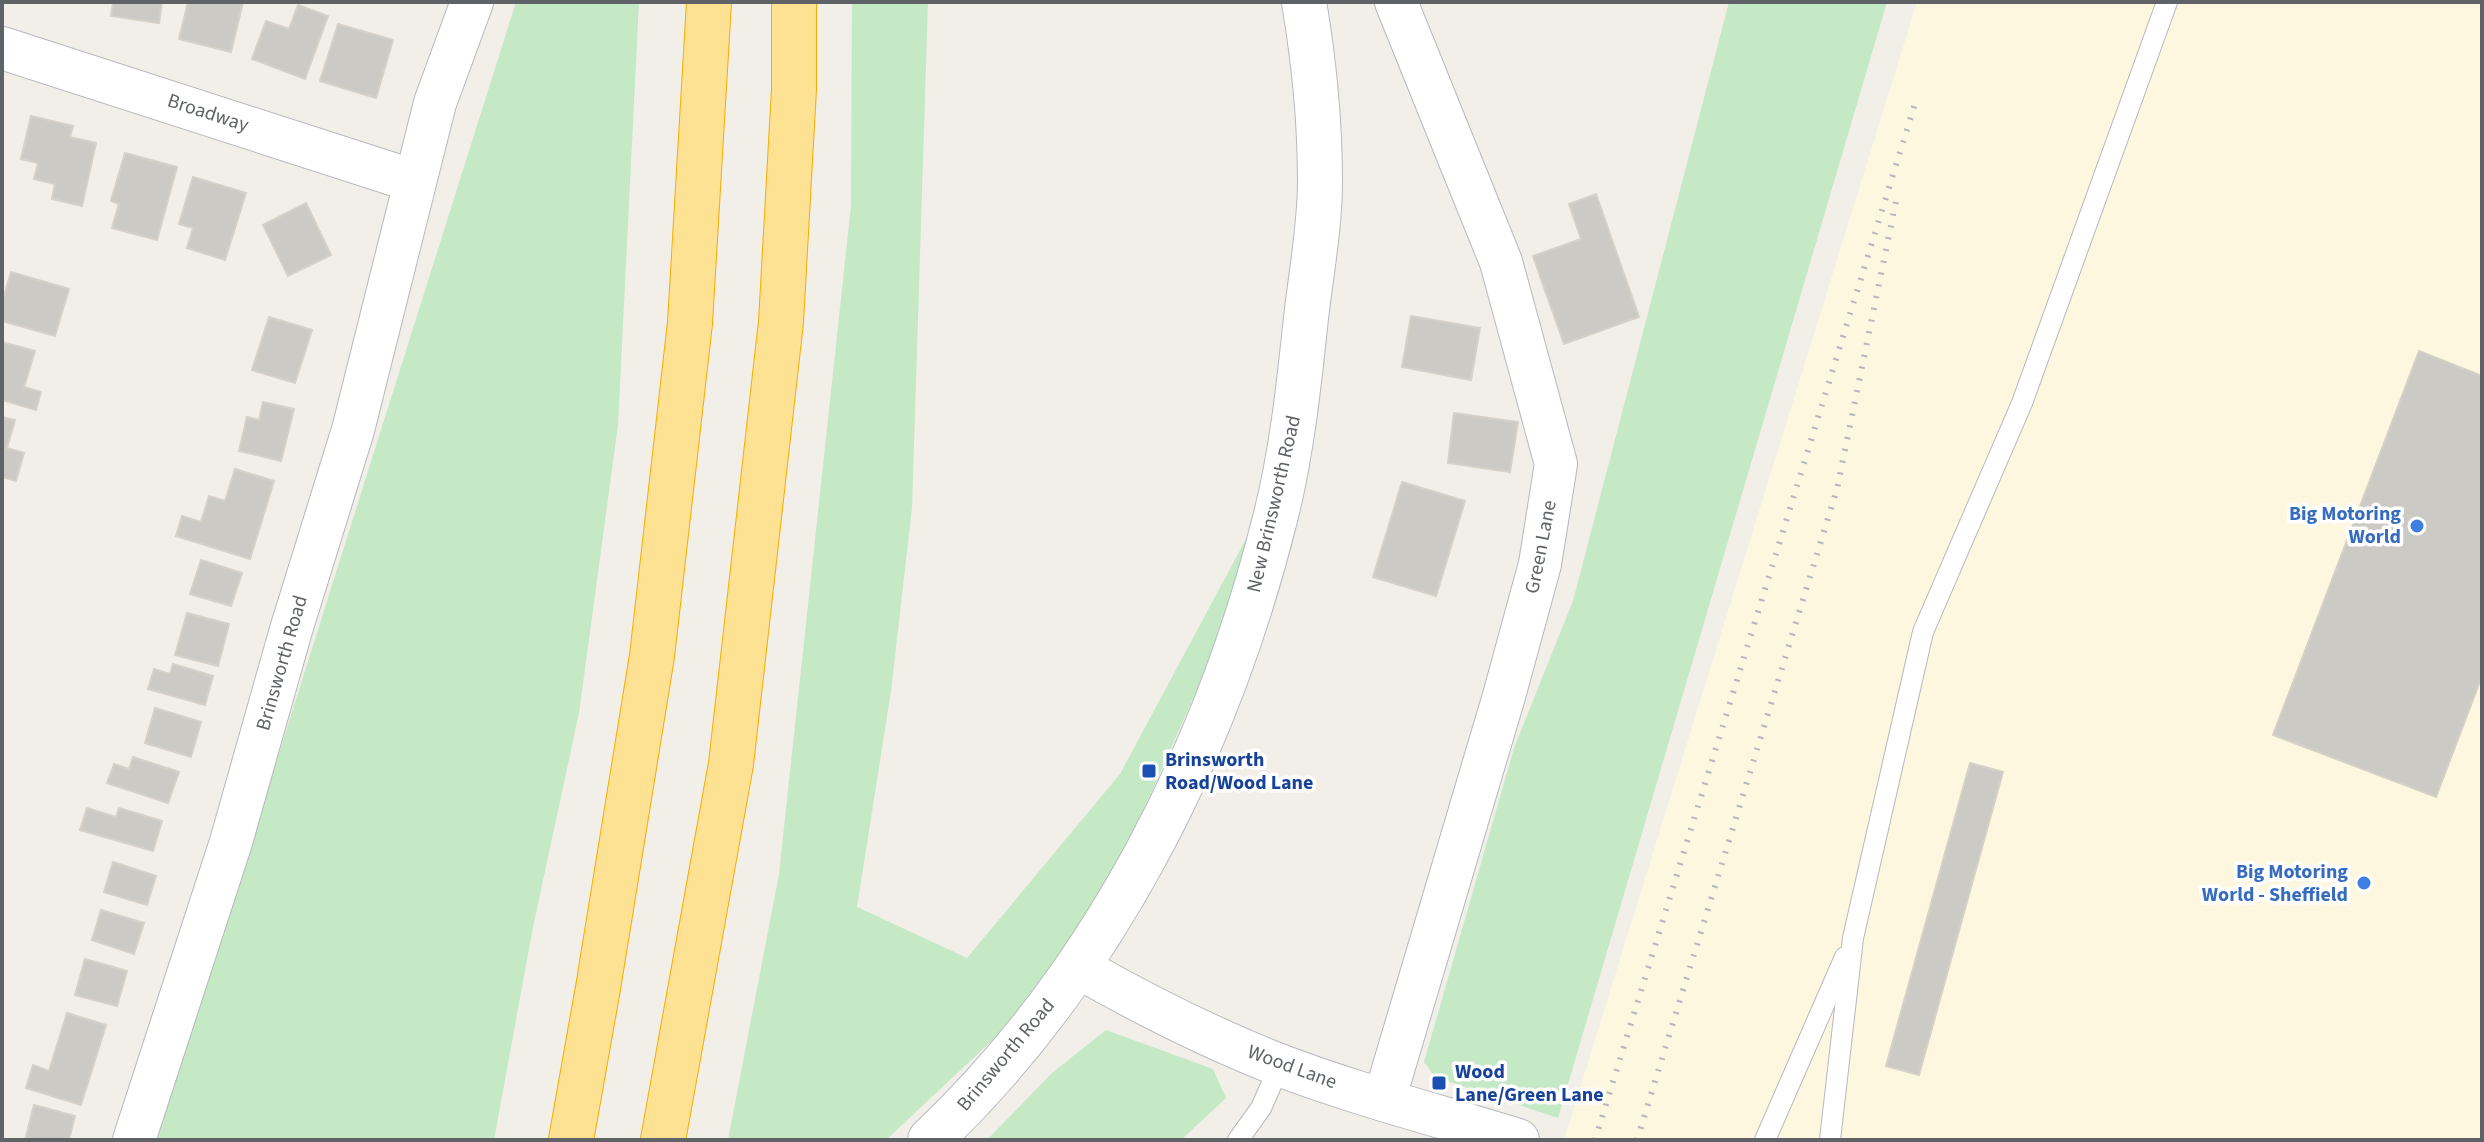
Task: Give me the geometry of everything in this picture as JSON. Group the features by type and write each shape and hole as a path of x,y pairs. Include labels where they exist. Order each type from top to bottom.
{"highway":[{"path":"571,1140 652,656 690,323 709,2"},
{"path":"663,1140 735,732 781,322 794,89 794,2"}],"main road":[{"name":"New Brinsworth Road","path":"1078,967 1136,873 1189,767 1239,643 1276,513 1296,413 1320,184 1312,50 1304,2"},
{"name":"Brinsworth Road","path":"930,1140 1017,1047 1078,967"}],"street":[{"name":"Brinsworth Road","path":"134,1140 231,842 291,630 353,430 435,103 472,2"},
{"name":"Green Lane","path":"1384,1100 1540,564 1556,464 1501,262 1396,2"},
{"name":"Broadway","path":"4,54 414,181"},
{"name":"Wood Lane","path":"1078,967 1150,1008 1280,1065 1518,1140"}],"lane":[{"path":"1830,1140 1853,938 1923,632 2022,403 2167,2"},
{"path":"1765,1140 1853,938"},
{"path":"1238,1140 1261,1108 1280,1065"}],"shaded area":[{"path":"1917,2 2482,2 2482,1140 1564,1140"}],"green space":[{"path":"516,2 639,2 618,425 579,713 533,927 494,1140 157,1140"},
{"path":"852,2 928,2 912,508 891,691 857,907 967,958 1120,774 1253,526 1210,660 1109,888 1000,1033 886,1140 728,1140 779,874 851,206"},
{"path":"1729,2 1887,2 1558,1118 1435,1077 1424,1062 1514,748 1573,601"},
{"path":"1106,1030 1213,1069 1226,1098 1181,1140 987,1140 1052,1073"}],"building":[{"path":"113,2 162,2 159,23 111,16"},
{"path":"188,2 243,2 231,52 179,39"},
{"path":"298,5 328,16 305,79 252,59 266,21 289,29"},
{"path":"338,24 393,40 376,98 320,81"},
{"path":"31,116 73,126 70,137 96,143 82,206 52,199 55,184 34,179 38,163 21,159"},
{"path":"125,153 177,167 157,240 112,228 119,204 111,201"},
{"path":"193,177 246,193 225,260 187,248 193,228 179,224"},
{"path":"1596,194 1639,317 1564,344 1533,256 1581,239 1569,204"},
{"path":"306,203 331,255 288,276 263,225"},
{"path":"11,272 69,289 55,336 2,321 2,303"},
{"path":"1411,316 1480,328 1471,380 1402,367"},
{"path":"269,317 312,330 295,383 252,370"},
{"path":"2,342 35,351 24,387 41,392 36,410 2,400"},
{"name":"Big Motoring World","path":"2419,351 2482,376 2482,676 2436,797 2273,735"},
{"path":"263,402 294,409 281,461 239,451 247,417 259,420"},
{"path":"1454,413 1518,422 1510,472 1448,463"},
{"path":"2,417 15,420 7,448 24,453 16,481 2,477"},
{"path":"235,469 274,481 250,559 176,536 182,516 201,522 209,496 225,501"},
{"path":"1402,482 1465,501 1436,596 1373,577"},
{"path":"201,560 242,573 231,606 190,594"},
{"path":"187,613 229,624 218,666 175,655"},
{"path":"173,664 213,676 205,705 148,689 154,669 170,674"},
{"path":"155,708 201,722 191,757 145,743"},
{"path":"133,757 179,772 168,803 107,783 114,764 129,769"},
{"path":"1970,763 2003,772 1919,1075 1886,1066"},
{"path":"87,808 116,817 119,808 162,821 153,851 80,830"},
{"path":"113,862 156,876 147,905 104,892"},
{"path":"101,910 144,923 134,954 92,940"},
{"path":"85,959 127,971 117,1006 75,995"},
{"path":"67,1013 106,1025 81,1105 26,1088 33,1065 49,1071"},
{"path":"34,1105 75,1116 69,1140 25,1140"}],"railway":[{"path":"1595,1140 1917,97"},
{"path":"1637,1140 1837,489 1897,196"}],"place":[{"name":"Big Motoring World","path":"2417,526"},
{"name":"Brinsworth Road/Wood Lane","path":"1149,771"},
{"name":"Big Motoring World - Sheffield","path":"2364,883"},
{"name":"Wood Lane/Green Lane","path":"1439,1083"}]}
